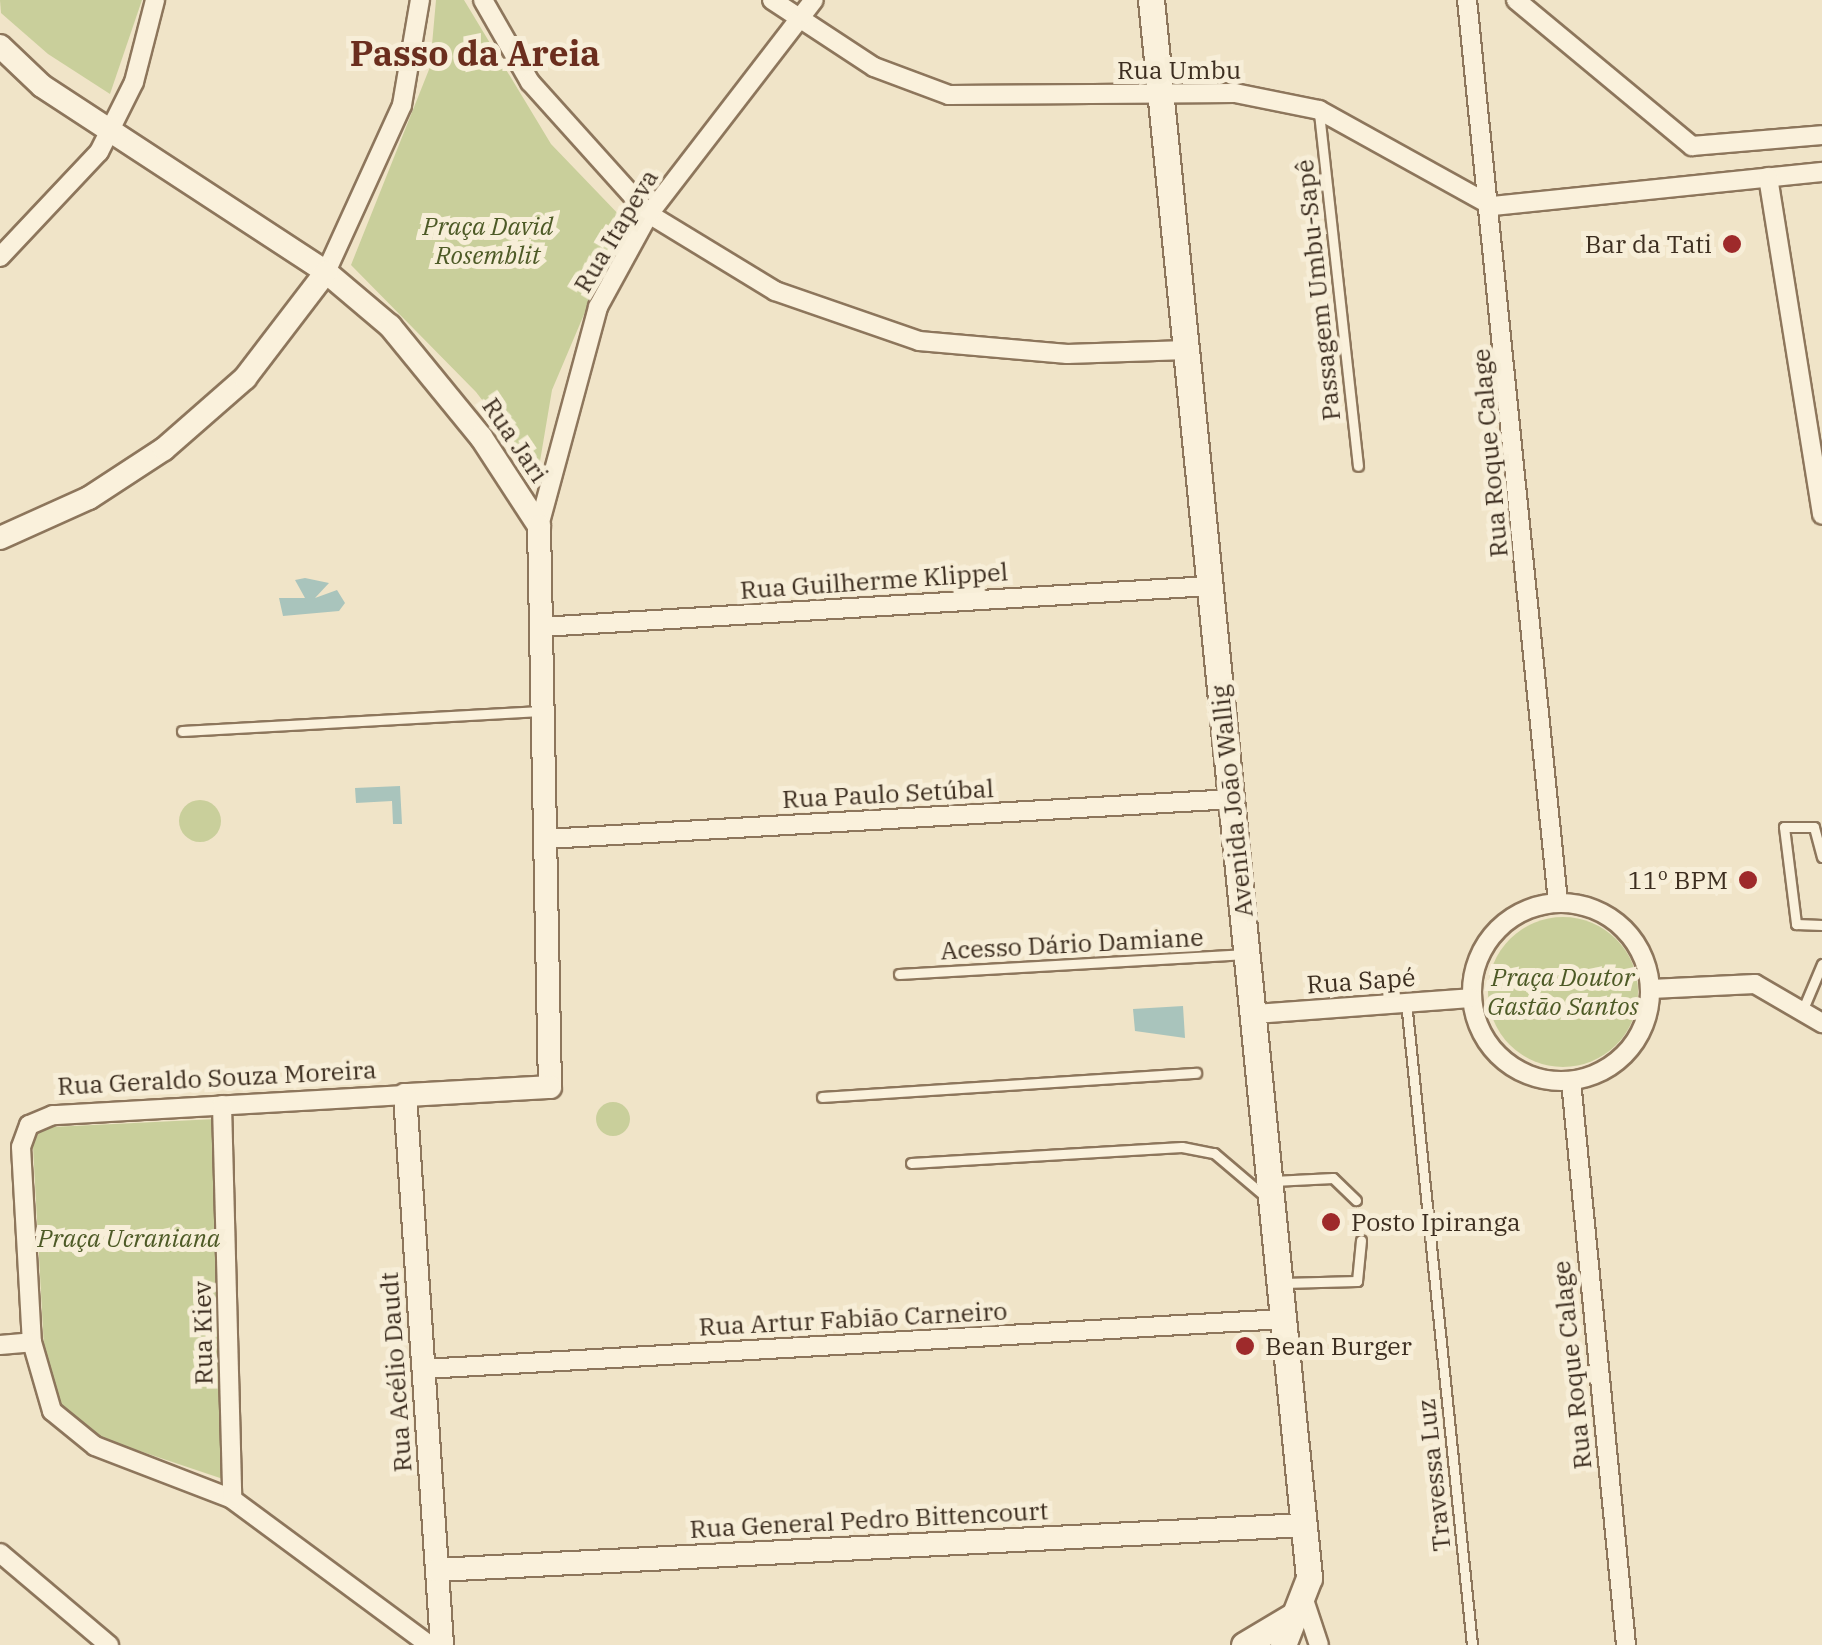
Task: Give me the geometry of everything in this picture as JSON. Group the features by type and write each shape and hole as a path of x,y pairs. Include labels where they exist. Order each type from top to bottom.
{"main road":[{"name":"Avenida João Wallig","path":"1151,0 1254,1014 1255,1070 1281,1283 1304,1524 1306,1603"},
{"path":"1244,1645 1306,1603"},
{"path":"1283,1645 1306,1603"}],"street":[{"path":"0,258 110,132 156,0"},
{"path":"0,538 88,498 164,449 245,378 326,272 397,120 420,0"},
{"path":"484,0 530,82 648,214 775,292 920,341 1051,354 1187,350"},
{"name":"Rua Umbu","path":"772,0 798,22 949,95 1234,93 1319,110 1492,206"},
{"name":"Rua Itapeva","path":"539,526 598,307 648,214 814,0"},
{"name":"Rua Roque Calage","path":"1467,0 1492,206 1558,902"},
{"path":"1516,0 1692,146 1822,136"},
{"name":"Rua Jari","path":"0,46 110,132 326,272 442,384 539,526"},
{"path":"1492,206 1822,172"},
{"path":"1768,177 1822,515"},
{"path":"539,526 546,839"},
{"name":"Rua Guilherme Klippel","path":"541,627 1209,586"},
{"name":"Rua Paulo Setúbal","path":"546,839 1232,799"},
{"name":"Rua Geraldo Souza Moreira","path":"430,1645 232,1499 68,1430 52,1411 32,1342 21,1148 29,1125 53,1114 550,1086 546,839"},
{"path":"1558,902 1623,927 1651,989 1637,1040 1620,1060 1572,1080 1542,1079 1504,1060 1478,1026 1472,998 1486,943 1505,922 1558,902"},
{"path":"1651,989 1756,984 1822,1023"},
{"name":"Rua Sapé","path":"1254,1014 1472,998"},
{"name":"Rua Roque Calage","path":"1572,1080 1626,1645"},
{"name":"Rua Acélio Daudt","path":"406,1095 442,1645"},
{"name":"Rua Kiev","path":"222,1106 232,1499"},
{"name":"Rua Artur Fabião Carneiro","path":"424,1369 1284,1319"},
{"path":"0,1344 32,1342"},
{"name":"Rua General Pedro Bittencourt","path":"437,1570 1304,1524"},
{"path":"0,1553 109,1645"},
{"name":"Avenida João Wallig","path":"1306,1603 1320,1645"}],"lane":[{"name":"Passagem Umbu-Sapê","path":"1319,110 1358,466"},
{"path":"182,731 543,711"},
{"path":"1822,857 1814,828 1784,827 1796,924 1822,926"},
{"name":"Acesso Dário Damiane","path":"899,974 1248,954"},
{"path":"1803,1009 1822,964"},
{"name":"Travessa Luz","path":"1406,1002 1472,1645"},
{"path":"822,1097 1196,1074"},
{"path":"911,1163 1182,1147 1214,1153 1256,1183 1275,1223"},
{"path":"1271,1181 1333,1178 1356,1200"},
{"path":"1281,1283 1358,1281 1361,1240"}],"green space":[{"path":"0,0 142,0 110,94 48,54 1,13"},
{"name":"Praça David Rosemblit","path":"436,0 464,0 551,144 624,220 552,390 538,473 476,392 351,265 430,67"},
{"path":"200,800 215,806 221,821 215,836 200,842 185,836 179,821 185,806"},
{"name":"Praça Doutor Gastão Santos","path":"1563,917 1592,923 1616,939 1632,963 1638,992 1632,1021 1616,1045 1592,1061 1563,1067 1534,1061 1510,1045 1494,1021 1488,992 1494,963 1510,939 1534,923"},
{"path":"613,1102 625,1107 630,1119 625,1131 613,1136 601,1131 596,1119 601,1107"},
{"name":"Praça Ucraniana","path":"216,1119 229,1481 92,1435 58,1408 44,1348 32,1128"}],"water":[{"path":"295,580 329,583 315,598 337,590 345,603 339,611 283,616 279,598 305,598"},
{"path":"400,786 402,824 393,824 392,801 356,803 355,788"},
{"path":"1183,1006 1185,1038 1135,1031 1133,1009"}],"place":[{"name":"Bar da Tati","path":"1732,244"},
{"name":"11º BPM","path":"1748,880"},
{"name":"Posto Ipiranga","path":"1331,1222"},
{"name":"Bean Burger","path":"1245,1346"}],"district":[{"name":"Passo da Areia","path":"475,53"}]}
